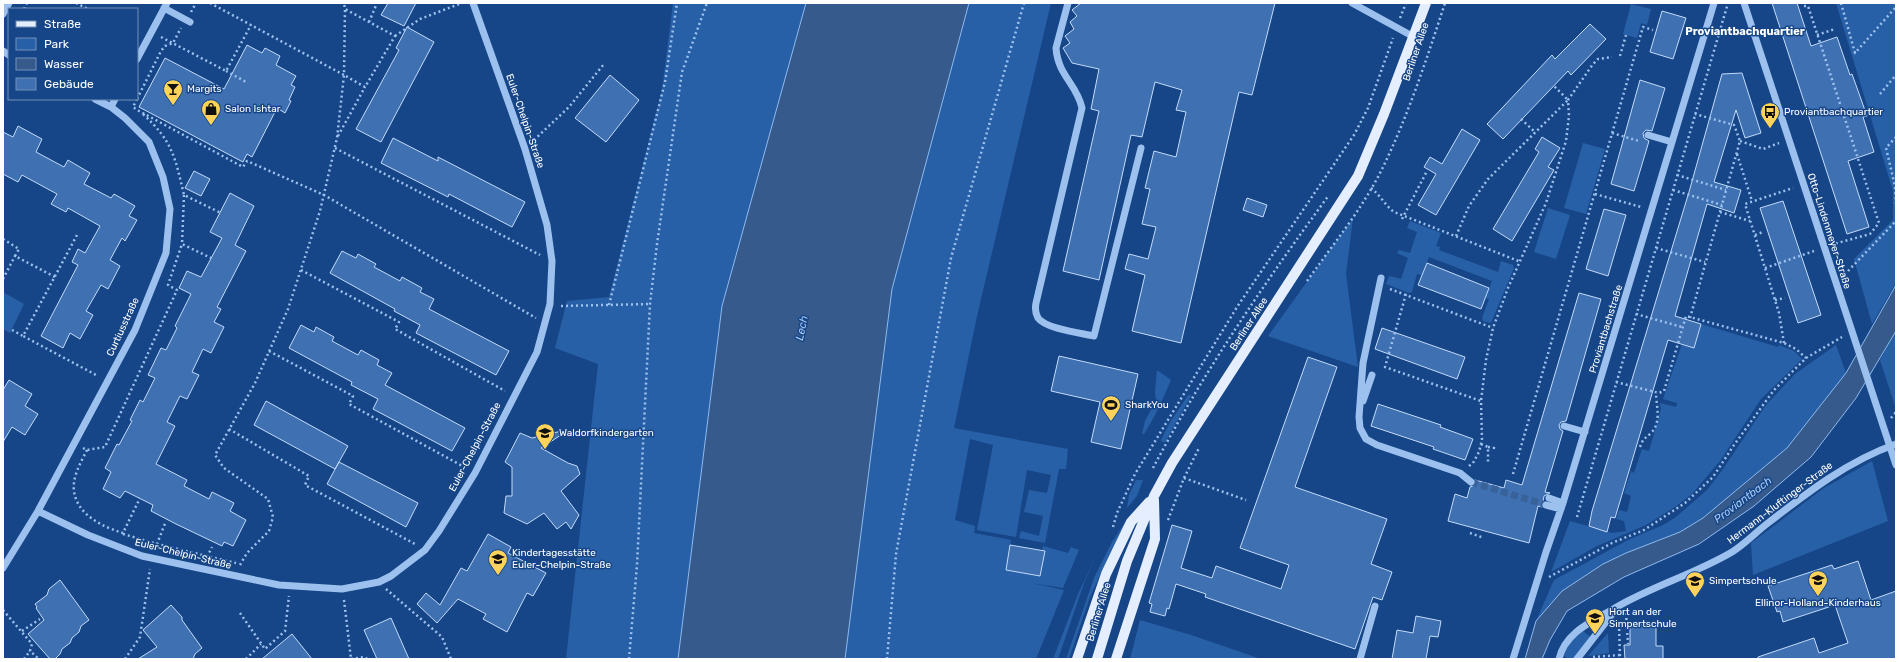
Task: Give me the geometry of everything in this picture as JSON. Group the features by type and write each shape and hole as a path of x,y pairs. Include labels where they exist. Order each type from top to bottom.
{"main road":[{"name":"Berliner Allee","path":"1097,659 1127,561 1154,496 1172,463 1358,176 1414,37 1426,3"},
{"path":"1078,659 1109,567 1131,522 1154,496"},
{"path":"1116,659 1155,539 1154,496"}],"street":[{"path":"3,14 9,3"},
{"name":"Euler-Chelpin-Straße","path":"38,511 88,535 151,558 234,576 290,586 342,588 379,582 391,576 424,550 439,531 475,473 537,352 550,304 552,261 547,225 525,149 473,3"},
{"path":"1068,3 1056,48 1056,56 1062,73 1080,98 1082,108 1036,303 1035,311 1039,319 1047,325 1094,336 1141,148"},
{"path":"1352,3 1414,37"},
{"name":"Proviantbachstraße","path":"1513,659 1585,432 1714,3"},
{"name":"Otto-Lindenmeyer-Straße","path":"1744,3 1879,416 1893,445 1896,465"},
{"path":"138,57 166,6 188,21"},
{"name":"Curtiusstraße","path":"3,568 38,511 135,330 164,258 170,209 163,177 149,142 125,118 111,107 97,100"},
{"path":"111,107 114,100"},
{"path":"1648,135 1672,142"},
{"path":"1380,281 1363,362 1360,428 1366,439 1377,445 1460,472 1471,482"},
{"path":"1360,410 1372,375"},
{"path":"1564,426 1585,432"},
{"name":"Hermann-Kluftinger-Straße","path":"1559,659 1561,648 1567,640 1583,627 1618,606 1687,576 1734,552 1766,524 1833,474 1846,466 1893,445"},
{"path":"1548,501 1562,506"},
{"path":"1360,659 1375,606"},
{"name":"Hermann-Kluftinger-Straße","path":"1577,659 1618,606"}],"path":[{"path":"76,3 86,8"},
{"path":"138,97 161,51 165,46 173,43 188,21 196,3"},
{"path":"210,3 365,87"},
{"path":"234,576 247,553 269,531 273,517 268,499 224,468 215,455 255,383 288,309 324,195 337,138 344,75 344,3"},
{"path":"369,22 377,3"},
{"path":"337,138 395,36 420,19 462,3"},
{"path":"608,306 665,82 677,3"},
{"path":"629,659 637,566 650,304 657,244 682,72 707,3"},
{"path":"887,659 896,554 951,258 1023,3"},
{"path":"1113,528 1117,513 1135,474 1237,307 1354,135 1368,108 1406,3"},
{"name":"Berliner Allee","path":"1305,284 1353,218 1384,166 1408,110 1445,3"},
{"path":"1576,517 1728,3"},
{"path":"1841,3 1855,53 1896,7"},
{"path":"1765,268 1824,247 1870,234 1879,223 1808,6 1804,6"},
{"path":"345,9 395,36"},
{"path":"226,71 250,25"},
{"path":"1513,474 1643,28 1653,30"},
{"path":"1818,35 1836,29"},
{"path":"151,32 248,83"},
{"path":"1620,56 1626,35"},
{"path":"233,46 238,48"},
{"path":"1456,236 1469,206 1479,189 1502,164 1568,100 1598,59 1612,57"},
{"path":"525,149 569,107 604,64"},
{"path":"1880,94 1896,75"},
{"path":"1460,472 1473,463 1481,444 1481,401 1486,360 1493,328 1508,288 1521,262 1546,203 1566,142 1569,116 1568,100 1554,86"},
{"path":"136,100 133,107 139,111 243,167 246,161 324,195 545,323"},
{"path":"75,444 87,450 105,447 177,290 168,286 182,244 184,195 174,155 168,142 154,124 139,111"},
{"path":"1690,318 1740,141 1734,125 1695,114"},
{"path":"1521,119 1535,132"},
{"path":"1896,137 1886,148 1896,186 1896,206"},
{"path":"1740,141 1763,149 1774,146"},
{"path":"335,148 552,261"},
{"path":"1737,153 1752,201"},
{"path":"1402,219 1427,171"},
{"path":"1677,176 1726,190"},
{"path":"1784,343 1775,300 1745,204 1804,184"},
{"path":"1371,188 1379,194 1387,207 1394,212 1521,262"},
{"path":"1673,190 1722,205"},
{"name":"Berliner Allee","path":"1149,475 1203,381 1251,306 1330,193"},
{"path":"1595,194 1652,210"},
{"path":"184,195 220,213"},
{"path":"1720,212 1750,221"},
{"path":"1848,270 1896,221"},
{"path":"1754,235 1763,232"},
{"path":"23,336 77,235"},
{"path":"3,240 19,249 3,279"},
{"path":"182,244 211,258"},
{"path":"1656,248 1706,262"},
{"path":"15,256 55,277"},
{"path":"301,270 399,322 395,328 514,396"},
{"path":"1380,281 1406,294 1493,328"},
{"path":"1406,294 1385,367 1481,401"},
{"path":"1775,300 1785,298"},
{"path":"550,304 569,306 608,306 650,304"},
{"path":"1636,314 1682,327"},
{"path":"1616,382 1659,394 1664,391 1686,316 1784,343 1796,349 1806,358"},
{"path":"1539,575 1551,577 1612,542 1644,530 1685,503 1713,477 1774,390 1806,358 1851,329"},
{"path":"12,330 108,381"},
{"path":"269,351 353,396 349,404 475,473"},
{"path":"1640,447 1644,437 1652,432 1658,414 1656,393"},
{"path":"229,429 309,476 305,485 424,550"},
{"path":"1166,524 1184,478 1201,443"},
{"path":"1481,444 1494,448 1494,446"},
{"path":"1488,447 1488,464"},
{"path":"87,450 76,473 74,491 80,506 90,518 123,534 157,544 241,564"},
{"path":"1184,478 1246,500"},
{"path":"123,534 140,498"},
{"path":"125,659 140,637 151,558 166,521"},
{"path":"1114,531 1118,527"},
{"path":"1470,533 1484,538"},
{"path":"379,582 442,637 451,659"},
{"path":"240,613 265,649 285,631 288,615 290,586"},
{"path":"342,588 351,659 366,657 367,659"},
{"path":"1618,606 1620,659"},
{"path":"3,610 32,644 30,651 24,659"},
{"path":"22,631 40,619"},
{"path":"1627,624 1628,644"},
{"path":"246,659 261,644"},
{"path":"30,651 39,659"},
{"path":"1589,657 1620,655"}],"green space":[{"path":"673,3 806,3 722,306 678,659 566,659 598,364 555,348 567,301 609,297 662,90"},
{"path":"969,3 1051,3 977,316 954,428 1068,449 1066,469 1059,469 1045,543 1019,538 1021,531 1039,536 1043,516 1024,512 1029,490 1047,493 1051,475 1027,470 1016,537 977,530 993,445 970,439 955,520 975,526 974,533 1011,540 1006,570 1040,576 1045,551 1042,550 1043,546 1068,553 1071,547 1079,550 1063,588 1031,583 1064,590 1036,659 845,659 892,289"},
{"path":"1836,3 1896,3 1896,283 1872,324 1854,259 1893,220 1893,191"},
{"path":"1631,4 1651,9 1647,25 1641,23 1637,38 1623,34"},
{"path":"1583,143 1605,149 1586,214 1564,208"},
{"path":"1548,208 1570,215 1556,259 1534,252"},
{"path":"1353,218 1346,274 1358,367 1268,336"},
{"path":"1410,221 1441,233 1436,246 1440,247 1439,250 1498,272 1501,261 1513,265 1514,268 1491,323 1483,321 1482,318 1489,299 1485,298 1492,281 1429,257 1422,275 1417,274 1412,292 1409,293 1386,284 1389,276 1401,279 1408,258 1397,253 1399,250 1410,253 1417,232 1407,228"},
{"path":"3,292 24,304 10,333 3,329"},
{"path":"1701,324 1778,347 1779,345 1794,351 1802,359 1761,399 1720,461 1692,494 1675,507 1646,525 1597,546 1551,572 1570,521 1612,533 1626,531 1624,521 1616,519 1619,510 1627,512 1631,496 1624,493 1631,471 1634,473 1642,449 1649,451 1661,409 1660,403 1676,407 1677,403 1663,399 1682,344 1694,347"},
{"path":"1896,331 1896,409 1880,360"},
{"path":"1836,345 1846,373 1787,448 1703,518 1680,532 1626,553 1603,564 1562,591 1536,621 1554,580 1628,540 1663,525 1676,517 1707,490 1766,405 1795,374"},
{"path":"1157,370 1171,380 1152,421 1144,434 1142,434 1145,421 1156,400 1155,392"},
{"path":"1189,394 1191,396 1165,442 1162,442 1161,440 1170,422"},
{"path":"1872,461 1888,521 1753,575 1751,543 1824,488"},
{"path":"1136,480 1143,480 1137,496 1127,508 1129,495"},
{"path":"1134,509 1090,597 1069,659 1066,659 1094,578 1112,542"},
{"path":"1096,556 1084,583 1058,659 1053,659 1078,594"},
{"path":"1140,620 1191,635 1261,659 1130,659"},
{"path":"1583,631 1592,638 1574,659 1567,659 1563,654 1567,644"},
{"path":"1608,633 1609,653 1588,656"}],"water":[{"name":"Lech","path":"806,3 969,3 892,289 845,659 678,659 722,306"},
{"name":"Proviantbach","path":"1896,285 1896,331 1856,398 1811,457 1754,506 1699,544 1624,577 1567,611 1550,640 1542,659 1525,659 1536,621 1562,591 1603,564 1626,553 1680,532 1703,518 1787,448 1846,373"}],"building":[{"path":"388,3 416,3 404,26 381,15"},
{"path":"1081,3 1275,3 1252,95 1239,92 1181,343 1132,331 1145,275 1125,269 1129,254 1148,259 1156,227 1142,224 1150,189 1145,188 1154,151 1176,157 1186,112 1176,110 1182,90 1155,82 1142,137 1131,135 1099,280 1063,271 1099,111 1091,109 1099,69 1072,63 1063,48 1070,43 1065,36 1074,29 1070,22 1077,16 1072,10"},
{"path":"1772,3 1797,3 1811,46 1837,37 1850,75 1852,74 1867,116 1863,117 1874,152 1848,161 1869,227 1847,234"},
{"path":"1662,11 1686,18 1673,59 1650,52"},
{"path":"1590,24 1606,39 1571,75 1568,71 1503,139 1487,124 1552,55 1555,59"},
{"path":"407,27 434,42 381,142 356,129 399,50 396,48"},
{"path":"247,45 262,53 265,48 280,56 276,65 296,76 291,85 295,87 289,100 291,101 285,113 277,108 252,157 247,154 243,162 139,107 165,58 224,89"},
{"path":"1742,73 1761,133 1745,138 1736,110 1714,182 1741,190 1734,213 1707,204 1675,316 1701,324 1694,348 1668,340 1615,518 1611,517 1607,532 1589,526 1592,511 1689,192 1722,74"},
{"path":"610,75 639,100 606,142 575,118"},
{"path":"1640,80 1665,88 1652,131 1646,130 1643,133 1644,138 1649,141 1634,191 1611,184"},
{"path":"18,126 42,139 36,152 64,167 68,160 90,173 84,184 111,198 114,194 135,206 129,216 137,220 125,241 122,238 110,260 120,266 108,289 101,285 86,311 93,315 80,339 70,333 63,348 41,336 78,265 72,262 78,249 85,253 100,226 68,208 66,212 51,204 57,194 22,175 18,182 3,174 3,132 13,137"},
{"path":"1462,129 1480,140 1436,215 1418,205 1436,174 1424,167 1430,157 1442,164"},
{"path":"1542,137 1560,148 1548,167 1554,170 1512,241 1493,229 1539,152 1535,149"},
{"path":"393,138 438,161 438,157 525,202 512,227 449,194 448,197 381,163"},
{"path":"194,171 210,179 201,196 185,188"},
{"path":"230,193 254,206 235,245 246,251 217,307 221,309 214,322 224,327 211,353 203,349 192,372 199,375 187,399 180,396 167,422 175,426 156,464 187,480 184,486 209,499 212,492 234,503 230,511 246,520 233,546 224,542 222,546 151,511 153,505 125,491 120,498 103,489 111,472 105,468 117,444 119,445 132,421 130,420 140,400 143,402 155,378 148,375 161,348 166,350 177,328 175,326 191,294 179,288 187,271 201,277 222,238 210,232"},
{"path":"1247,198 1267,205 1263,217 1243,210"},
{"path":"1783,201 1821,315 1798,323 1760,208"},
{"path":"1604,209 1626,215 1608,276 1586,269"},
{"path":"342,251 356,258 358,254 376,264 374,267 400,281 402,277 422,288 420,292 434,299 429,309 509,351 496,375 416,333 420,325 394,311 395,309 330,273"},
{"path":"1427,263 1489,288 1481,309 1418,285"},
{"path":"1579,293 1601,299 1566,421 1561,422 1559,425 1560,429 1563,431 1545,492 1550,493 1544,496 1542,507 1538,506 1529,543 1448,521 1455,494 1467,498 1470,487 1475,485 1475,480 1504,488 1506,480 1522,485"},
{"path":"301,325 314,332 316,327 334,337 332,341 358,355 361,350 379,360 377,365 392,373 385,385 465,428 452,451 373,409 378,399 351,385 352,382 289,348"},
{"path":"1382,328 1465,357 1457,379 1375,349"},
{"name":"SharkYou","path":"1059,356 1138,374 1121,449 1091,442 1100,402 1051,391"},
{"path":"1308,357 1337,367 1295,487 1387,519 1371,564 1392,572 1382,600 1373,597 1355,649 1205,597 1206,594 1176,584 1169,609 1167,608 1165,616 1150,612 1152,604 1149,603 1172,525 1192,531 1181,568 1212,578 1216,566 1281,589 1289,565 1240,548"},
{"path":"9,380 32,394 25,406 38,414 25,435 12,427 3,442 3,390"},
{"path":"266,401 348,446 335,469 254,425"},
{"path":"1378,404 1441,425 1440,427 1473,439 1465,460 1433,449 1434,447 1371,426"},
{"path":"567,431 541,448 568,463 577,466 580,474 561,491 579,515 571,529 566,522 557,529 544,513 527,524 504,513 506,496 512,496 512,467 505,462 520,433 532,438"},
{"path":"339,462 418,503 406,527 327,484"},
{"path":"488,534 511,547 508,553 546,573 533,596 527,593 507,632 483,619 486,614 458,599 437,623 417,604 426,593 440,605 461,568 467,571"},
{"path":"1010,545 1045,551 1040,576 1006,570"},
{"path":"1858,561 1871,600 1896,591 1896,659 1758,659 1758,657 1814,638 1819,653 1848,643 1835,605 1783,622 1780,611 1777,612 1768,586 1832,565 1834,569"},
{"path":"60,580 89,620 81,626 79,632 72,638 70,643 62,649 60,654 55,659 50,659 28,634 44,620 35,604 47,595 49,589"},
{"path":"171,605 182,617 182,620 202,648 195,654 193,659 138,659 157,647 143,630"},
{"path":"1416,616 1441,621 1438,637 1430,636 1426,659 1392,659 1397,630 1413,633"},
{"path":"391,618 409,659 377,659 364,630"},
{"path":"1656,623 1656,646 1663,646 1663,659 1625,659 1624,645 1630,645 1630,625"},
{"path":"292,634 312,659 262,659"}],"tunnel":[{"path":"1471,482 1546,505"}],"place":[{"name":"Margits","path":"173,106"},
{"name":"Salon Ishtar","path":"211,126"},
{"name":"Proviantbachquartier","path":"1770,129"},
{"name":"SharkYou","path":"1111,422"},
{"name":"Waldorfkindergarten","path":"545,450"},
{"name":"Kindertagesstätte Euler-Chelpin-Straße","path":"498,576"},
{"name":"Ellinor-Holland-Kinderhaus","path":"1818,597"},
{"name":"Simpertschule","path":"1695,598"},
{"name":"Hort an der Simpertschule","path":"1595,635"}],"district":[{"name":"Proviantbachquartier","path":"1745,31"}]}
